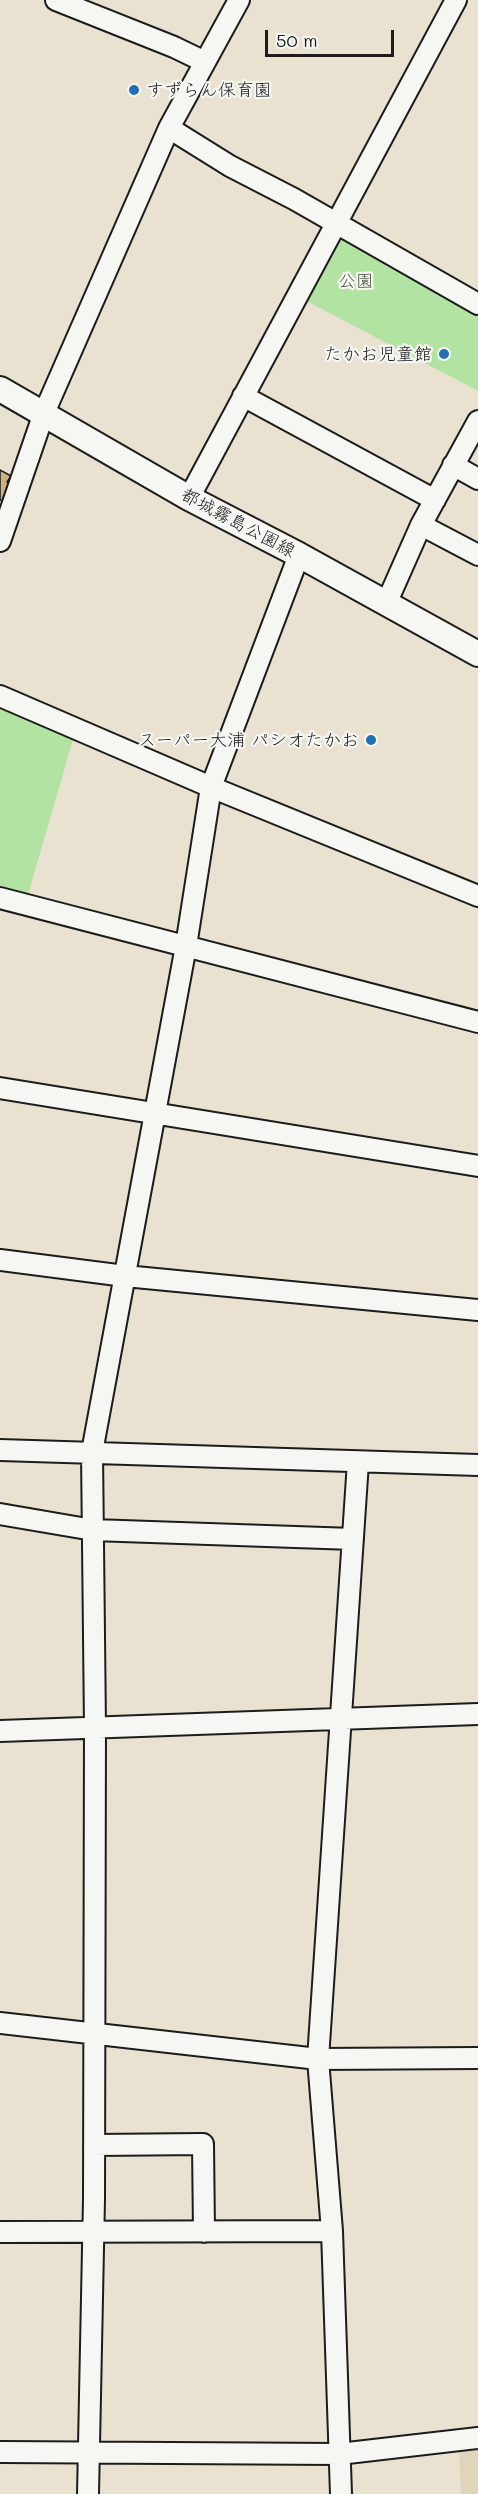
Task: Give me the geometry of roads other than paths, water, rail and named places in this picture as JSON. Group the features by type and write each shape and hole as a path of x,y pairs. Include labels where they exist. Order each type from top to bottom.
{"main road":[{"name":"都城霧島公園線","path":"0,389 189,498 299,555 478,654"}],"street":[{"path":"56,0 174,47 205,62"},
{"path":"0,541 44,413 169,128 239,0"},
{"path":"189,498 456,0"},
{"path":"169,128 230,166 478,304"},
{"path":"243,396 435,500"},
{"path":"386,604 420,525 478,421"},
{"path":"453,465 478,479"},
{"path":"420,525 478,555"},
{"path":"88,2494 94,2145 95,1727 92,1452 186,946 211,787 299,555"},
{"path":"0,696 211,787 478,896"},
{"path":"0,898 478,1022"},
{"path":"0,1088 478,1166"},
{"path":"0,1260 125,1276 478,1310"},
{"path":"0,1450 478,1465"},
{"path":"341,2494 332,2231 318,2059 358,1462"},
{"path":"0,1514 93,1530 353,1539"},
{"path":"0,1731 478,1714"},
{"path":"0,2023 318,2059 478,2058"},
{"path":"94,2145 203,2144 204,2232"},
{"path":"0,2232 332,2231"},
{"path":"0,2452 339,2454 478,2438"}],"place":[{"name":"すずらん保育園","path":"134,90"},
{"name":"たかお児童館","path":"444,354"},
{"name":"スーパー大浦 パシオたかお","path":"371,740"}],"park label":[{"name":"公園","path":"356,281"}]}
